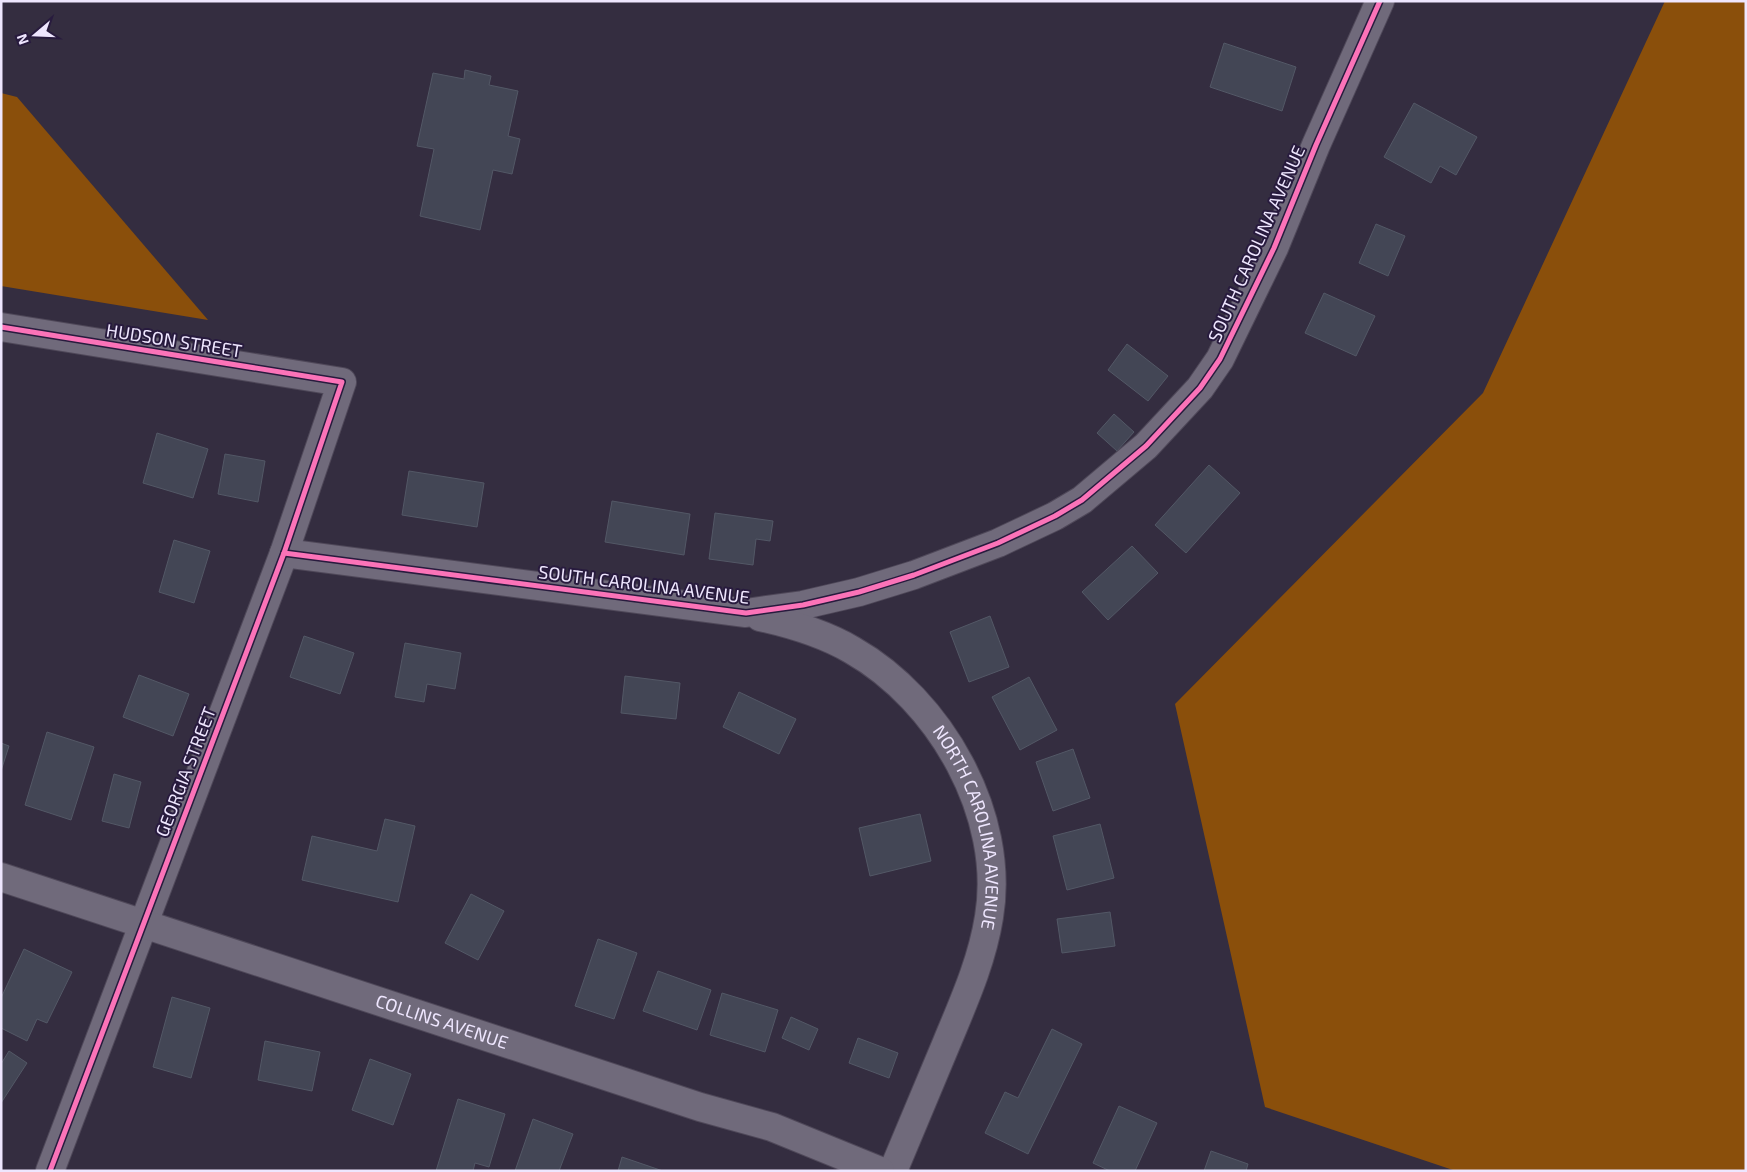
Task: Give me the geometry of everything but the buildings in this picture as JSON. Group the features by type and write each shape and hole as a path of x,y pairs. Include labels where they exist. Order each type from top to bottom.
{"street":[{"name":"SOUTH CAROLINA AVENUE","path":"284,553 746,613 803,605 859,592 914,575 998,543 1055,516 1082,500 1146,446 1200,388 1220,359 1274,248 1316,144 1380,1"},
{"name":"HUDSON STREET","path":"1,326 342,382"},
{"name":"GEORGIA STREET","path":"50,1171 284,553 342,382"},
{"name":"NORTH CAROLINA AVENUE","path":"746,613 801,626 852,650 898,683 936,725 966,773 984,826 992,881 990,916 980,964 893,1171"},
{"name":"COLLINS AVENUE","path":"1,877 700,1106 772,1127 880,1171"}],"shaded area":[{"path":"1665,1 1746,1 1746,1171 1456,1171 1265,1107 1175,704 1483,393"},
{"path":"1,93 17,97 208,320 1,286"}],"cycle path":[{"path":"284,553 746,613 803,605 859,592 914,575 998,543 1055,516 1082,500 1146,446 1200,388 1220,359 1274,248 1316,145 1380,1"},
{"path":"1,327 342,382 284,553 50,1171"}]}
